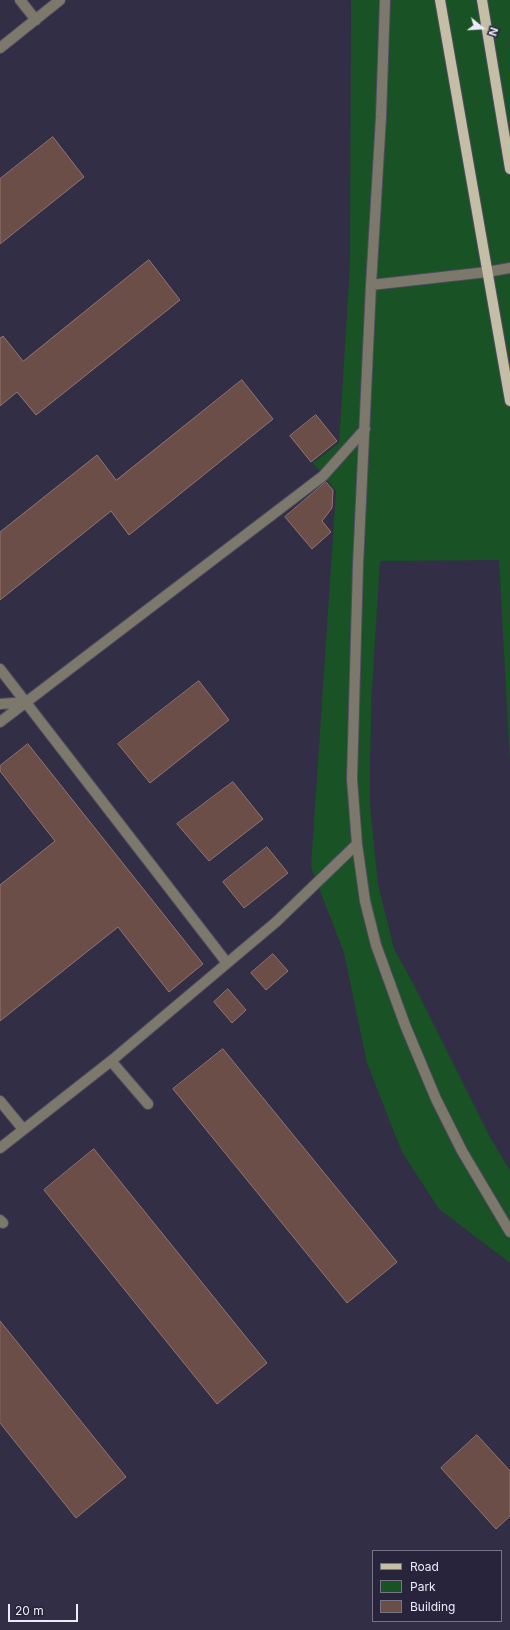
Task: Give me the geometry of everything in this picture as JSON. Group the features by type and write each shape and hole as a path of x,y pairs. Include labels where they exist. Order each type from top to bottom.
{"main road":[{"path":"440,0 510,400"},
{"path":"482,0 510,169"}],"lane":[{"path":"20,0 36,20"},
{"path":"0,48 60,0"},
{"path":"385,0 381,117 371,285 358,565 352,779 357,844 365,901 376,945 405,1025 436,1099 462,1151 510,1232"},
{"path":"371,285 488,272 510,268"},
{"path":"0,722 323,476 365,429"},
{"path":"0,669 227,963"},
{"path":"0,704 26,702"},
{"path":"0,1148 111,1061 276,922 357,844"},
{"path":"111,1061 148,1104"},
{"path":"0,1101 23,1129"}],"green space":[{"path":"351,0 510,0 510,764 499,560 380,561 372,688 370,805 378,884 394,949 414,985 490,1137 510,1171 510,1263 439,1209 402,1152 367,1063 344,953 311,867 336,491 313,463 339,443 350,264"}],"building":[{"path":"53,137 84,177 0,244 0,179"},
{"path":"149,260 180,300 36,415 17,392 0,406 0,338 3,336 23,361"},
{"path":"242,380 273,419 129,535 111,511 0,600 0,532 97,455 116,480"},
{"path":"316,415 337,441 311,462 290,436"},
{"path":"326,482 333,490 332,508 322,521 331,532 312,549 285,517"},
{"path":"199,681 229,720 150,783 118,744"},
{"path":"28,744 203,964 169,992 118,927 0,1021 0,885 55,841 0,771 0,766"},
{"path":"233,782 263,819 209,861 177,824"},
{"path":"267,847 288,873 244,908 223,882"},
{"path":"273,954 288,971 266,990 251,973"},
{"path":"228,989 246,1010 232,1023 214,1002"},
{"path":"223,1049 397,1262 347,1303 173,1089"},
{"path":"94,1149 267,1363 217,1404 44,1190"},
{"path":"0,1321 126,1477 76,1518 0,1423"},
{"path":"477,1435 510,1471 510,1516 496,1529 441,1468"}]}
